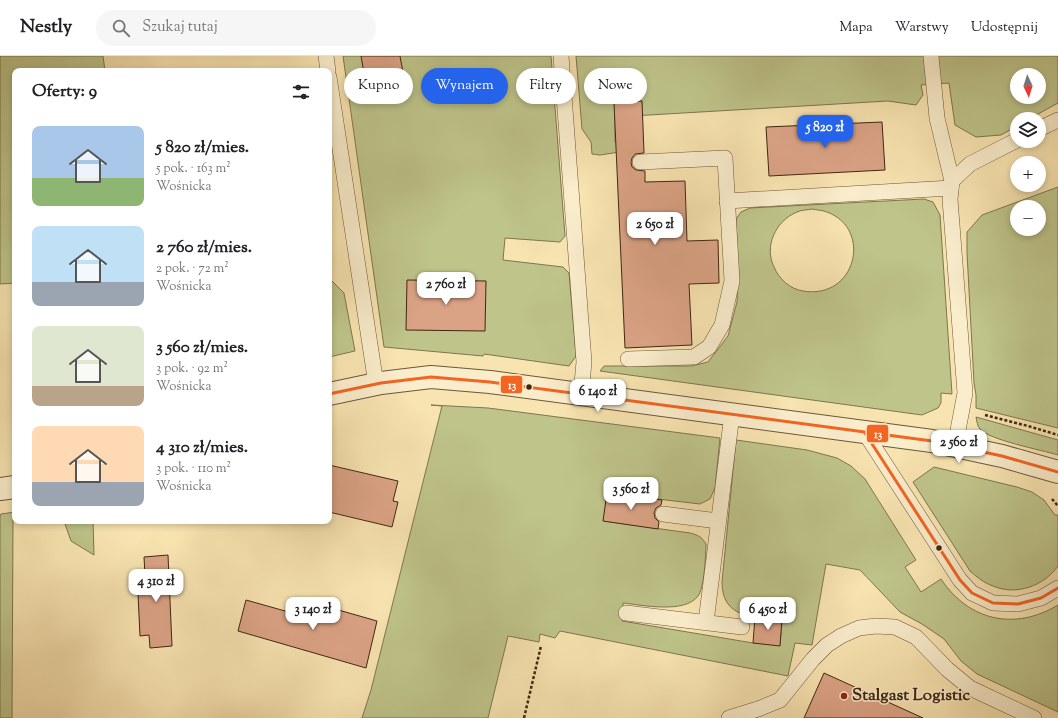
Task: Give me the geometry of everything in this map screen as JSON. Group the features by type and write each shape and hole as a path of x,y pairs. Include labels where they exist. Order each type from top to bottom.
{"street":[{"path":"332,393 376,384 431,377 490,382 732,414 955,446 1002,456 1058,472"},
{"path":"0,489 12,487"}],"lane":[{"path":"326,56 328,68"},
{"path":"560,56 584,362 581,394"},
{"path":"931,56 937,118 952,184 950,199 964,393 955,446"},
{"path":"332,97 376,384"},
{"path":"1046,126 1058,120"},
{"path":"727,201 952,184 970,164 1010,144"},
{"path":"628,359 694,357 709,347 722,325 732,281 725,158 640,162"},
{"path":"706,622 732,414"},
{"path":"865,433 960,580 972,593 993,603 1018,604 1041,598 1058,588"},
{"path":"663,514 718,521"},
{"path":"626,613 742,627"},
{"path":"729,718 780,700 813,659 827,645 841,636 859,628 876,626 896,628 916,636 947,669 970,688 1034,718"}],"path":[{"path":"524,718 541,646"}],"green space":[{"path":"0,56 103,56 105,68 12,68 12,283 0,284"},
{"path":"343,56 551,56 552,68 516,68 516,104 555,104 565,236 560,242 505,238 503,260 563,267 569,273 576,356 569,366 484,354 483,356 384,347 350,104 413,104 413,68 345,68"},
{"path":"576,56 1058,56 1058,103 1042,112 1010,112 1010,130 1001,135 976,137 955,125 949,83 921,85 923,95 916,105 888,101 615,117 615,142 639,141 639,149 600,155 592,154 591,142 582,129"},
{"path":"1058,187 1058,428 976,408 967,232 982,215 1010,205 1010,236 1046,236 1046,200 1023,200"},
{"path":"924,199 933,202 940,215 952,394 941,393 941,403 938,408 922,415 600,371 604,366 691,366 708,362 728,336 737,302 738,281 736,219 741,212 750,208","holes":["812,209 827,212 841,221 850,233 854,247 852,261 846,274 836,285 821,291 803,291 789,286 779,276 774,267 770,251 771,243 777,228 789,216 800,211"]},
{"path":"332,281 344,293 355,351 332,356"},
{"path":"431,405 488,408 720,438 715,488 710,499 700,504 607,493 604,521 690,533 700,537 706,544 702,586 698,596 692,602 674,607 623,603 622,621 753,643 780,645 782,619 761,618 742,614 727,603 723,594 722,582 736,440 807,450 837,458 851,466 865,479 916,560 905,567 921,592 941,579 952,593 965,604 979,613 994,618 1026,618 1042,613 1058,605 1058,712 977,674 961,661 944,639 922,624 900,612 860,570 826,564 812,645 795,643 788,676 560,631 555,638 540,634 539,642 508,636 488,718 362,718 371,690 442,406"},
{"path":"976,417 1058,440 1058,455 1004,441 985,433 980,429"},
{"path":"934,467 1017,487 1032,492 1044,500 1055,515 1058,515 1058,566 1045,579 1037,584 1020,589 1002,589 981,580 970,571 913,482"},
{"path":"12,512 13,524 12,718 0,718 1,514"},
{"path":"65,524 93,524 94,555 71,541"}],"building":[{"path":"361,56 400,56 402,68 363,68"},
{"path":"614,104 642,104 644,153 635,154 631,162 632,167 636,170 645,171 645,182 685,181 687,241 718,240 719,283 689,284 692,345 625,348"},
{"path":"882,122 885,170 769,176 766,127"},
{"path":"407,280 486,281 485,331 406,330"},
{"path":"332,466 398,481 393,501 398,502 392,527 332,513"},
{"path":"607,493 662,500 661,505 656,508 654,513 655,518 659,522 658,529 603,521"},
{"path":"168,555 172,646 150,648 149,635 140,636 138,594 146,593 144,557"},
{"path":"246,600 310,618 314,603 377,621 366,668 238,631"},
{"path":"755,617 782,619 780,646 753,643"},
{"name":"Stalgast Logistic","path":"824,673 923,718 804,718"}],"transit line":[{"name":"13","path":"332,393 381,383 431,377 490,382 932,441 1002,456 1058,472"},
{"name":"13","path":"865,433 960,580 972,593 993,603 1018,604 1041,598 1058,588"}],"place":[{"name":"Stalgast Logistic","path":"844,696"}]}
